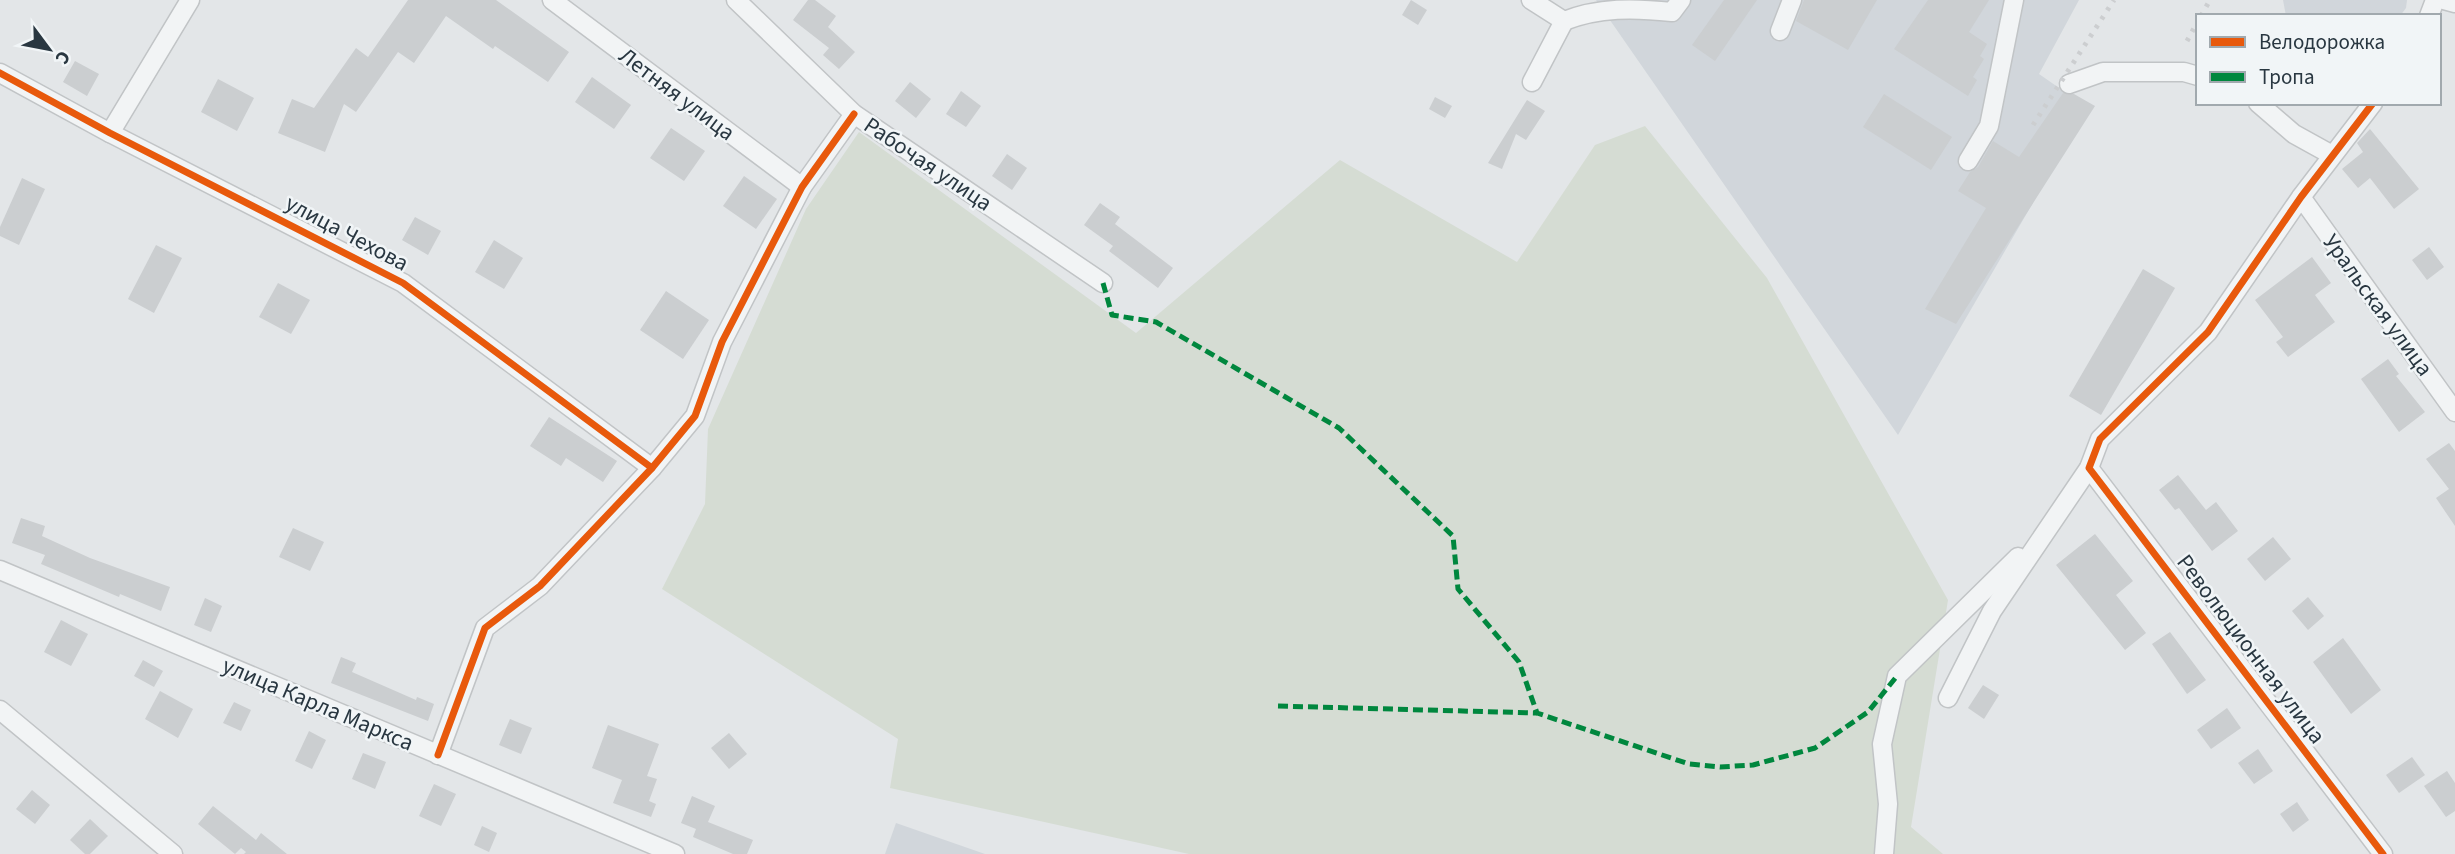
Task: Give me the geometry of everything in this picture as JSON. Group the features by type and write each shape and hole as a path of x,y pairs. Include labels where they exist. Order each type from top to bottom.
{"street":[{"path":"110,133 190,0"},
{"name":"Летняя улица","path":"552,0 802,187"},
{"name":"Рабочая улица","path":"736,0 854,114 1103,283"},
{"path":"1531,0 1564,21"},
{"path":"1780,31 1792,0"},
{"path":"1968,161 1989,126 2014,0"},
{"path":"2444,0 2455,4"},
{"path":"1531,82 1564,21 1583,13 1677,6"},
{"path":"2069,84 2103,72 2184,72 2196,75"},
{"name":"улица Чехова","path":"0,73 110,133 403,283 652,468"},
{"path":"2260,105 2294,134 2332,155"},
{"path":"1948,698 1992,611 2089,468 2100,439 2208,332 2301,197 2371,105"},
{"path":"438,755 485,628 540,586 652,468 695,416 722,342 802,187 854,114"},
{"name":"Уральская улица","path":"2301,197 2455,412"},
{"name":"Революционная улица","path":"2089,468 2383,854"},
{"path":"1884,854 1888,804 1882,744 1897,676 2046,530"},
{"name":"улица Карла Маркса","path":"0,570 675,854"},
{"path":"0,710 173,854"}],"shaded area":[{"path":"1596,0 2079,0 2039,74 2088,108 1898,435"},
{"path":"2283,0 2407,0 2402,14 2286,14"},
{"path":"1645,126 1767,278 1948,600 1911,827 1943,854 1189,854 890,788 898,739 662,589 705,504 708,429 806,209 859,132 1136,333 1340,160 1517,262 1595,145"},
{"path":"896,823 985,854 885,854"}],"building":[{"path":"408,0 496,0 569,52 548,82 495,46 493,49 446,16 414,63 398,52 356,112 344,104 325,152 278,133 292,99 314,108 356,48 368,57"},
{"path":"808,0 815,0 836,16 828,27 855,52 839,69 823,55 829,48 793,20"},
{"path":"1411,0 1427,10 1418,25 1402,15"},
{"path":"1724,0 1757,0 1715,61 1692,45"},
{"path":"1804,0 1877,0 1848,50 1796,21"},
{"path":"1928,0 1989,0 1969,32 1987,44 1980,56 1984,59 1973,77 1977,80 1968,96 1894,49"},
{"path":"75,61 99,74 87,96 63,82"},
{"path":"592,77 631,105 614,129 575,102"},
{"path":"218,79 254,98 237,131 201,112"},
{"path":"910,82 931,99 916,118 895,101"},
{"path":"961,91 981,106 966,127 946,114"},
{"path":"2063,93 2074,94 2095,106 1956,324 1925,309 1986,208 1958,191 1970,172 1978,167 1993,141 2019,157"},
{"path":"1884,94 1952,137 1931,170 1863,127"},
{"path":"1435,97 1452,106 1445,118 1429,109"},
{"path":"1527,100 1545,111 1526,140 1516,134 1502,169 1488,163"},
{"path":"671,128 705,151 684,181 650,158"},
{"path":"2370,129 2419,189 2394,209 2370,178 2358,188 2342,169 2363,152 2357,143"},
{"path":"1007,154 1027,168 1012,190 992,176"},
{"path":"744,176 777,199 756,229 723,206"},
{"path":"22,178 45,189 19,245 0,236 0,227"},
{"path":"1100,203 1120,217 1115,224 1173,268 1158,288 1109,251 1113,246 1084,225"},
{"path":"415,217 441,231 428,255 402,240"},
{"path":"494,240 523,258 504,289 475,272"},
{"path":"156,245 182,258 154,313 128,299"},
{"path":"2429,247 2444,267 2427,280 2412,260"},
{"path":"2312,257 2331,283 2315,295 2335,322 2288,357 2276,342 2283,337 2255,300"},
{"path":"2143,269 2175,288 2101,415 2069,396"},
{"path":"278,283 310,300 291,334 259,317"},
{"path":"666,291 709,320 683,359 640,330"},
{"path":"2388,359 2399,374 2396,376 2425,412 2399,432 2361,379"},
{"path":"549,417 617,461 603,482 566,458 561,466 530,446"},
{"path":"2449,443 2455,451 2455,526 2436,498 2449,489 2426,459"},
{"path":"2178,475 2206,510 2216,502 2238,531 2212,551 2179,508 2175,510 2159,490"},
{"path":"21,518 45,526 42,536 90,558 170,587 161,611 120,594 119,597 41,564 45,555 12,543"},
{"path":"293,528 324,542 310,571 279,557"},
{"path":"2095,534 2133,581 2116,595 2146,633 2125,650 2056,565"},
{"path":"2273,537 2291,559 2265,581 2247,559"},
{"path":"2308,597 2324,616 2308,630 2292,611"},
{"path":"205,598 222,606 211,632 194,625"},
{"path":"61,620 88,634 71,666 44,652"},
{"path":"2170,632 2206,680 2187,694 2152,644"},
{"path":"2343,638 2381,690 2351,714 2313,662"},
{"path":"341,657 356,663 352,672 416,700 417,697 434,704 428,721 331,683"},
{"path":"143,660 163,671 154,687 134,676"},
{"path":"1983,685 1999,695 1984,719 1968,708"},
{"path":"160,691 193,709 178,738 145,719"},
{"path":"234,702 251,710 241,731 223,723"},
{"path":"2227,708 2241,728 2211,749 2197,730"},
{"path":"510,719 532,728 521,754 499,745"},
{"path":"608,725 659,744 647,776 657,779 649,801 656,804 651,817 613,803 622,780 592,768"},
{"path":"309,731 326,740 312,769 295,761"},
{"path":"729,733 747,754 729,769 711,748"},
{"path":"2258,749 2273,771 2254,784 2238,763"},
{"path":"363,753 386,762 375,789 352,779"},
{"path":"2412,757 2425,775 2399,793 2386,775"},
{"path":"2447,771 2455,783 2455,811 2446,817 2424,786"},
{"path":"434,784 456,794 441,826 419,816"},
{"path":"32,790 50,805 35,824 16,809"},
{"path":"692,796 715,806 708,822 753,840 747,854 733,854 693,837 696,829 681,823"},
{"path":"2297,802 2309,820 2293,832 2280,814"},
{"path":"213,806 256,840 261,833 287,854 244,854 246,852 241,848 235,854 198,824"},
{"path":"90,819 108,836 90,854 85,854 70,840"},
{"path":"482,826 497,833 489,852 474,845"}],"railway":[{"path":"2033,125 2114,0"},
{"path":"2202,14 2210,0"},
{"path":"2187,41 2196,25"}],"marked path":[{"path":"1103,283 1112,315 1156,322 1339,428 1453,536 1458,589 1519,662 1537,713 1689,764 1720,767 1753,765 1815,748 1868,712 1897,676"},
{"path":"1278,706 1537,713"}],"cycle path":[{"path":"0,73 110,133 403,283 652,468"},
{"path":"2371,105 2301,197 2208,332 2100,439 2089,468 2383,854"},
{"path":"438,755 485,628 540,586 652,468 695,416 722,342 802,187 854,114"}]}
